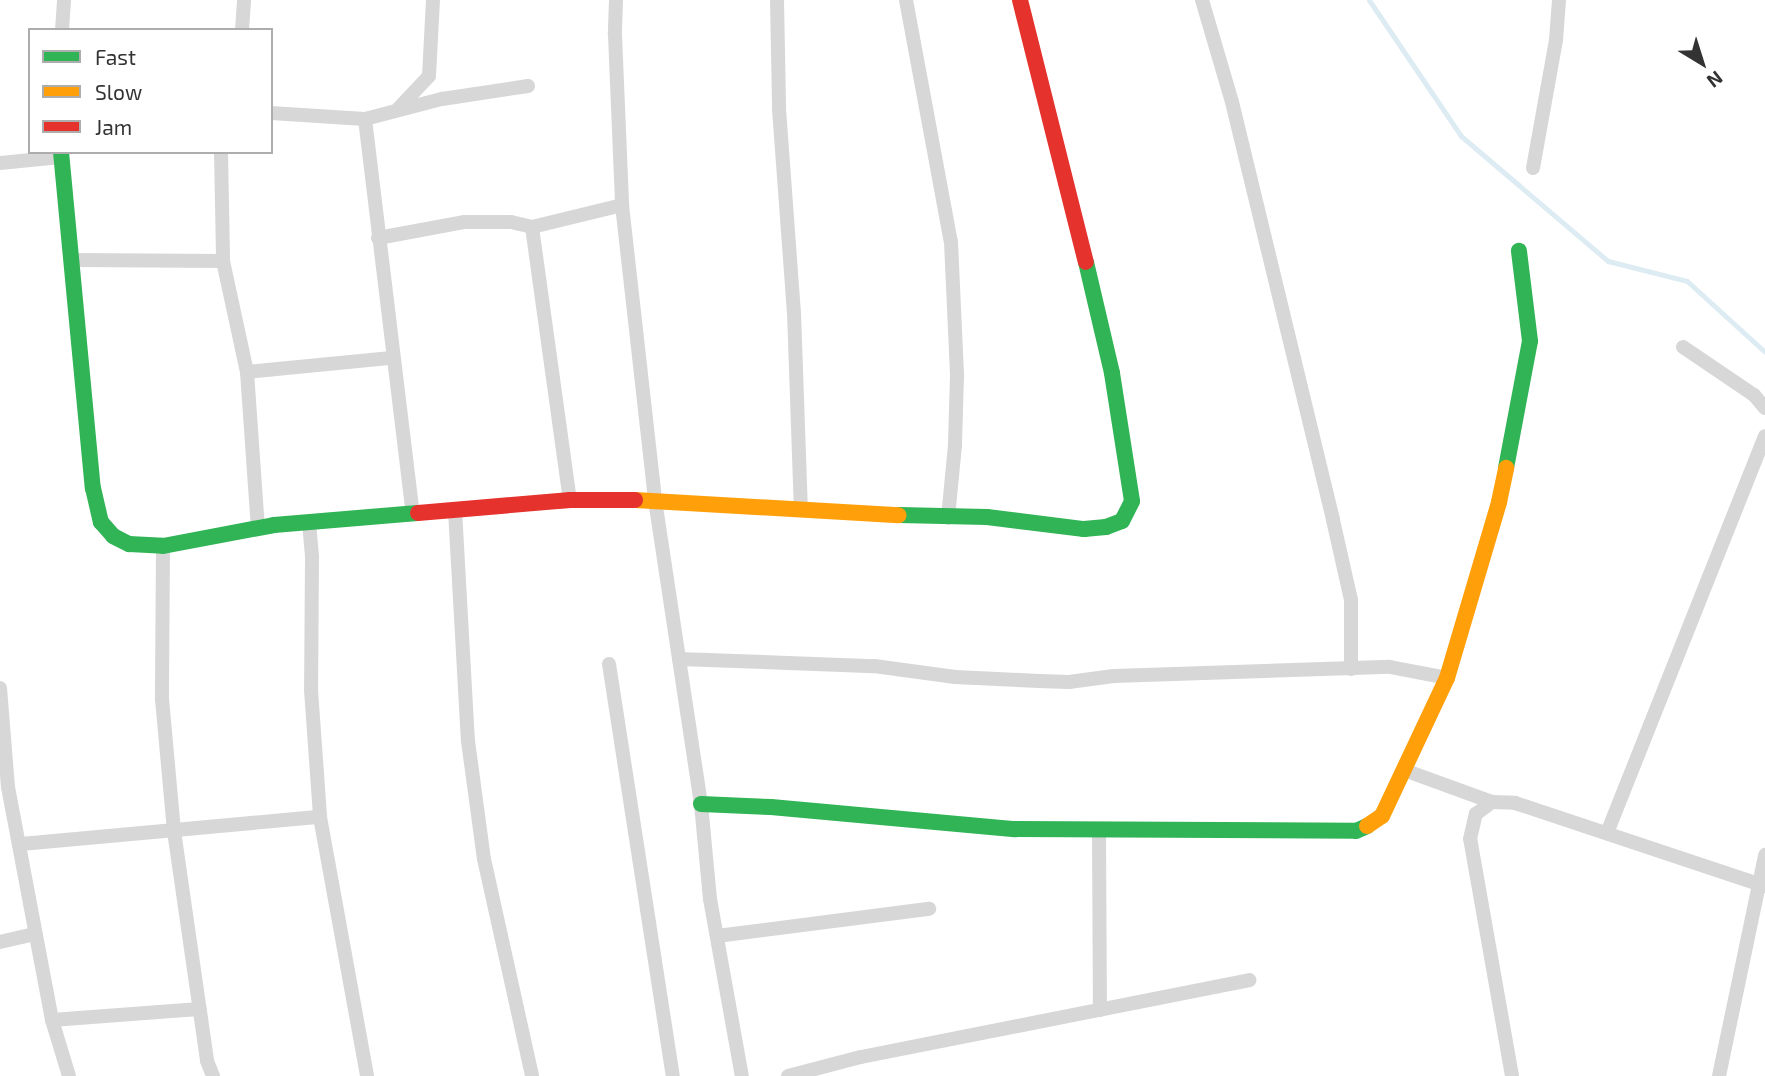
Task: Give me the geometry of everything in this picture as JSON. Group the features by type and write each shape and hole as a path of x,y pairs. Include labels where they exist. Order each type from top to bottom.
{"street":[{"path":"62,28 64,0"},
{"path":"242,28 244,0"},
{"path":"433,0 429,76 442,99"},
{"path":"616,0 622,205 654,500 701,804 717,936 742,1076"},
{"path":"777,0 779,109 794,312 801,510"},
{"path":"906,0 951,242 957,376 956,445 948,518"},
{"path":"0,163 61,155 93,488 101,522 113,536 129,544 163,546 258,528 570,500 654,500 948,518 987,517 1084,529 1106,527 1122,520 1132,501 1112,373 1052,118 1020,0"},
{"path":"1202,0 1232,103 1351,600 1351,668"},
{"path":"1533,168 1556,40 1559,0"},
{"path":"398,109 429,76"},
{"path":"273,113 365,119 442,99 528,86"},
{"path":"365,119 378,238 386,284 391,358 413,514"},
{"path":"221,154 223,261 247,372 258,528"},
{"path":"378,238 464,222 511,222 532,227 622,205"},
{"path":"532,227 570,500"},
{"path":"701,804 784,808 964,827 1099,831 1210,828 1356,831 1382,816 1447,678 1499,502 1530,341 1519,251"},
{"path":"73,260 223,261"},
{"path":"1683,347 1754,396 1765,408"},
{"path":"247,372 391,358"},
{"path":"1606,833 1765,436"},
{"path":"455,510 468,741 484,859 532,1076"},
{"path":"309,523 312,558 311,690 320,817 367,1076"},
{"path":"163,546 162,699 174,831 200,1009 213,1076"},
{"path":"679,659 874,666 955,677 1049,682 1114,676 1390,667 1447,678"},
{"path":"609,664 673,1076"},
{"path":"0,688 4,787 21,844 52,1020 69,1076"},
{"path":"1404,770 1492,802 1515,803 1761,885"},
{"path":"1492,802 1476,814 1470,839 1486,943 1512,1076"},
{"path":"21,844 320,817"},
{"path":"1099,831 1100,1010"},
{"path":"1719,1076 1761,885 1765,855"},
{"path":"717,936 929,909"},
{"path":"0,942 35,934"},
{"path":"788,1076 861,1057 1249,980"},
{"path":"52,1020 200,1009"}],"waterway":[{"path":"1369,0 1461,136 1608,261 1687,281 1765,352"}],"traffic: fast":[{"path":"61,154 93,488 101,522 113,536 129,544 163,546 274,525 418,513"},
{"path":"1506,468 1530,341 1519,251"},
{"path":"899,515 987,517 1084,529 1106,527 1122,521 1132,501 1112,373 1086,262"},
{"path":"701,804 771,807 1015,829 1356,831 1367,826"}],"traffic: slow":[{"path":"1367,826 1382,816 1447,678 1499,502 1506,468"},
{"path":"635,500 899,515"}],"traffic: jam":[{"path":"1020,0 1086,262"},
{"path":"418,513 570,500 635,500"}]}
